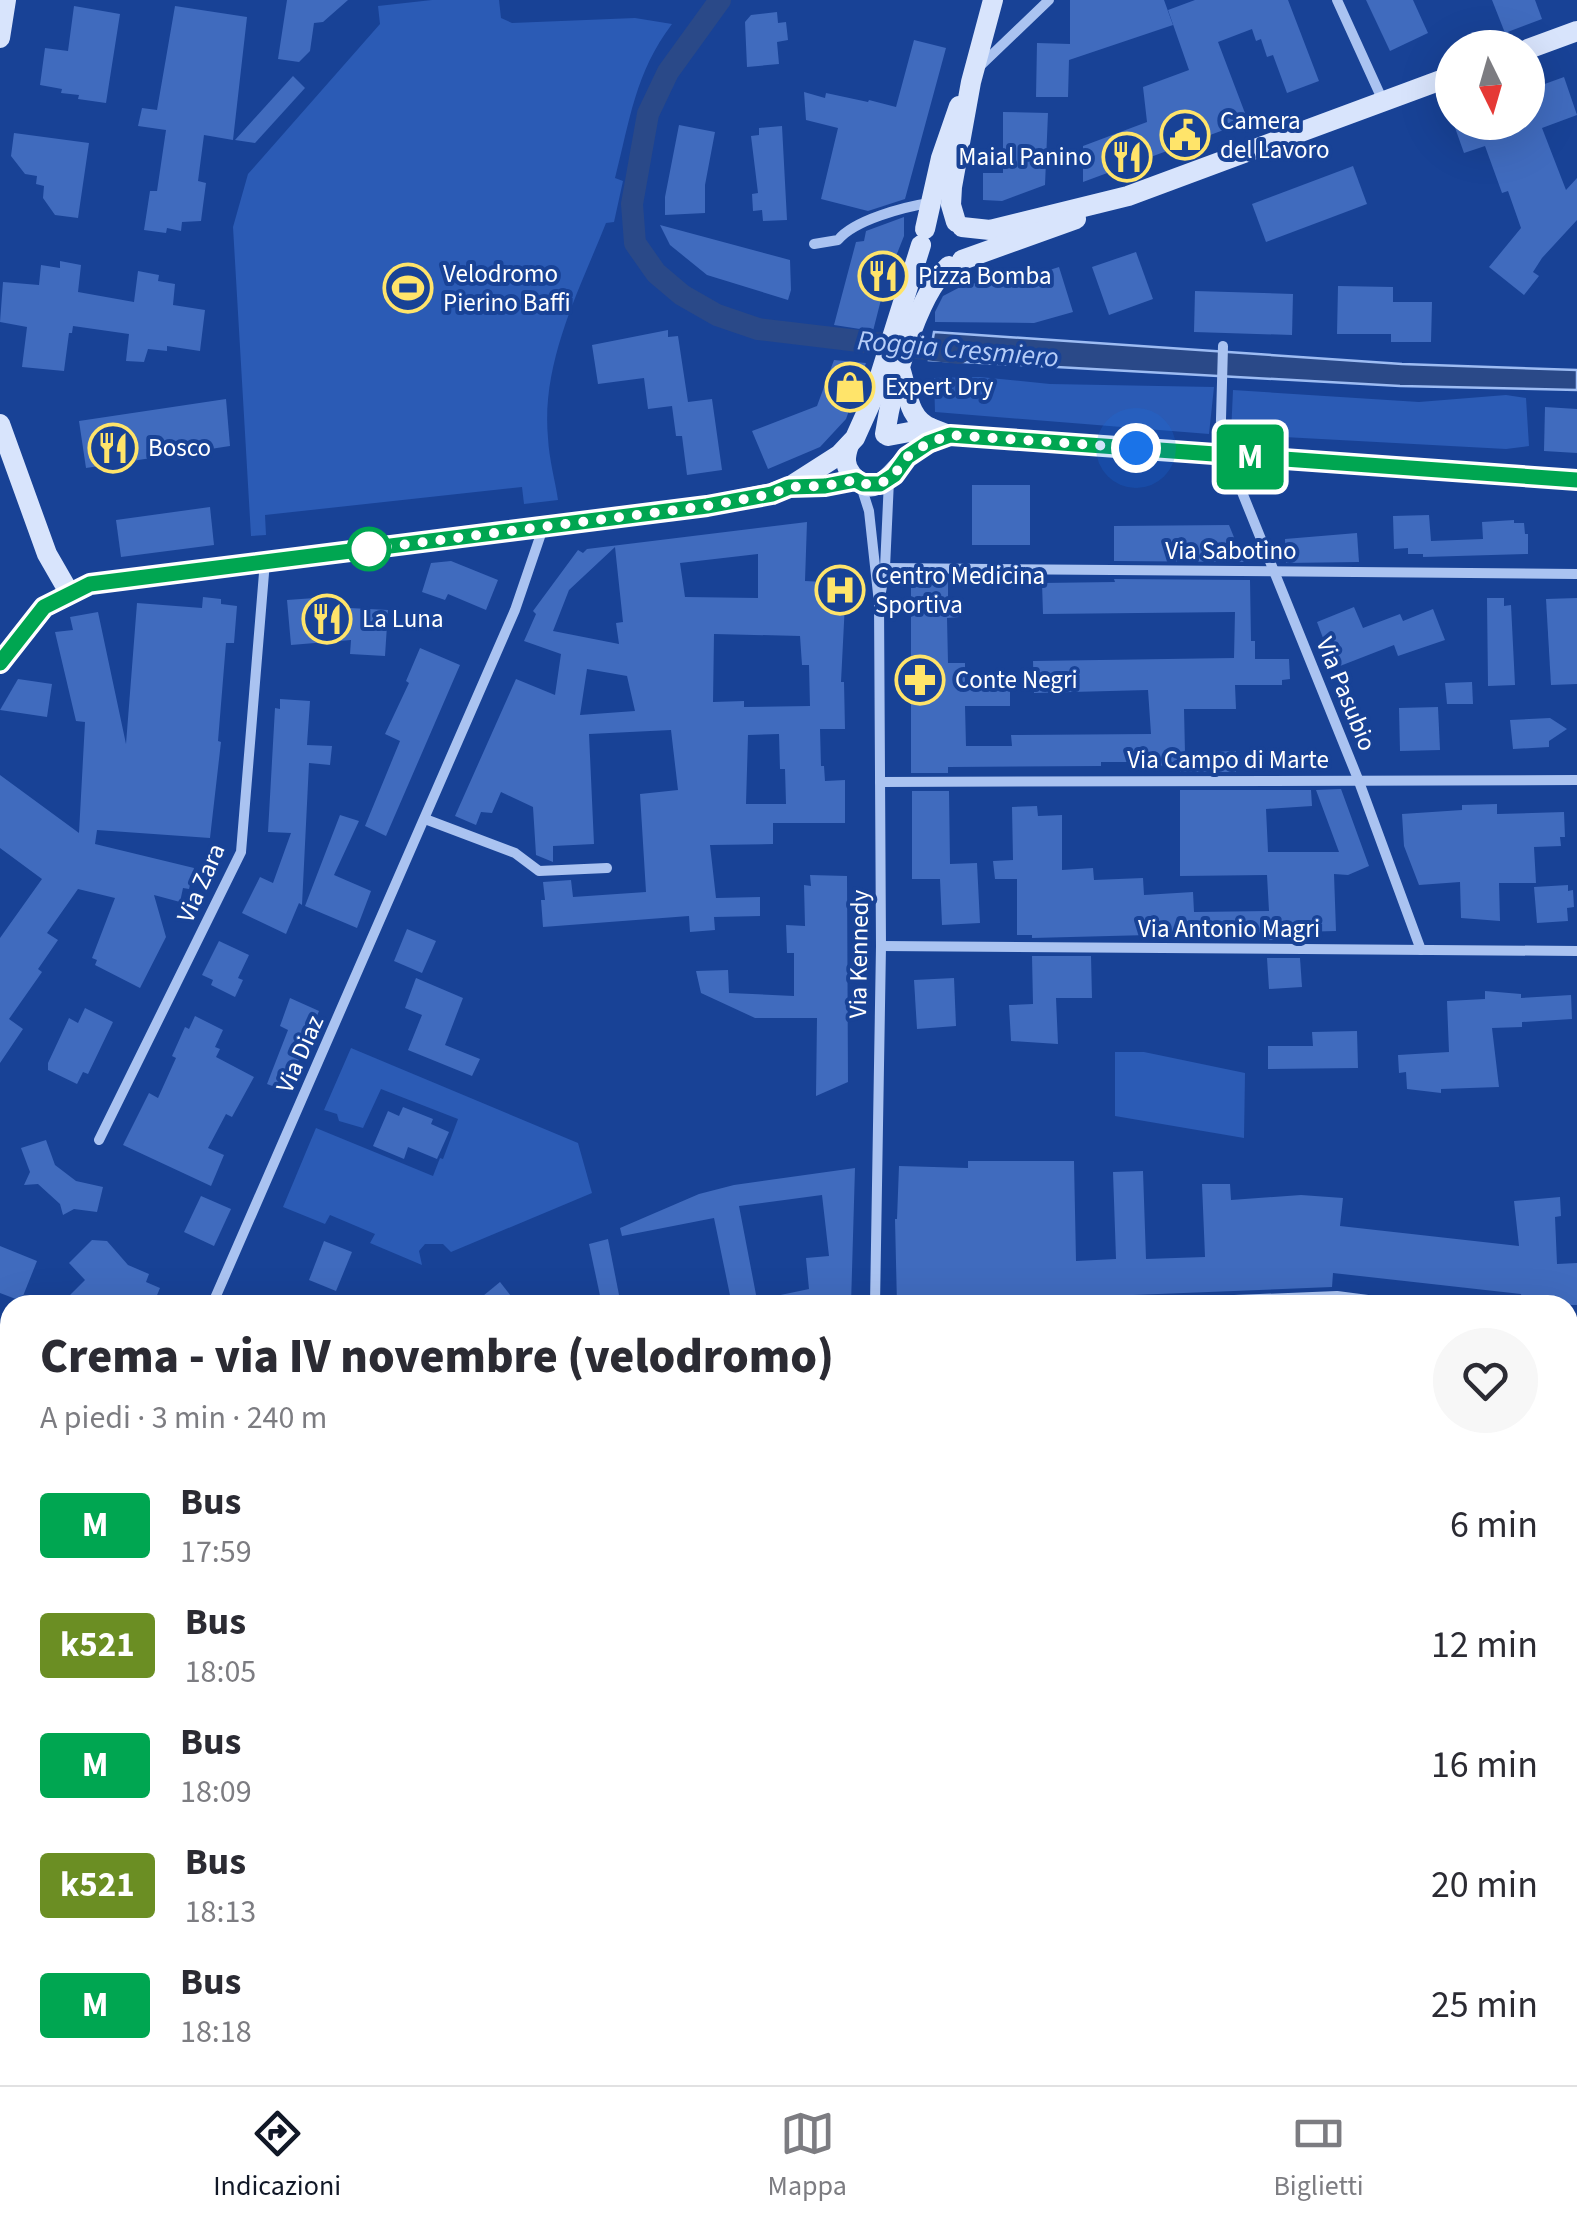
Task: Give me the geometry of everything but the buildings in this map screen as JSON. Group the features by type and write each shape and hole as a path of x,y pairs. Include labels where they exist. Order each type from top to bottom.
{"street":[{"path":"0,38 6,0"},
{"path":"906,322 969,244 950,196 972,77 993,0"},
{"path":"857,480 847,466 852,442 891,371 906,322 947,136 972,77 1049,0"},
{"path":"1336,0 1384,101"},
{"path":"1545,43 1577,31"},
{"path":"1128,196 990,230 937,220 923,237 927,259 934,264 956,263 1435,82"},
{"path":"814,244 838,240 846,230 907,206 930,203"},
{"path":"1223,346 1224,455"},
{"path":"891,371 920,423 940,432"},
{"path":"891,371 887,436 898,448 894,473"},
{"path":"0,424 47,554 70,594"},
{"path":"0,663 44,607 90,584 543,528 772,494 831,461 867,432 887,436 940,432 1577,480"},
{"path":"789,487 857,480 872,485 894,473 940,432"},
{"name":"Via Pasubio","path":"1224,455 1276,571 1421,950"},
{"name":"Via Kennedy","path":"879,603 894,473"},
{"name":"Via Kennedy","path":"857,480 869,511 879,603 875,1295"},
{"name":"Via Diaz","path":"216,1295 523,590 543,528"},
{"name":"Via Zara","path":"99,1140 241,852 265,561"},
{"name":"Via Sabotino","path":"885,568 1577,574"},
{"name":"Via Campo di Marte","path":"880,782 1577,780"},
{"path":"425,818 515,853 539,871 607,868"},
{"name":"Via Antonio Magri","path":"880,946 1577,952"}],"shaded area":[{"name":"Velodromo Pierino Baffi","path":"432,0 499,0 501,18 512,23 635,18 672,24 650,61 635,98 615,178 623,181 614,222 606,223 556,355 547,410 558,500 524,504 522,487 265,515 266,535 251,536 233,227 248,174 380,24 378,6"},
{"path":"980,377 1050,384 1214,387 1209,434 935,412 934,378"},
{"path":"1233,390 1419,402 1506,395 1526,398 1529,446 1506,449 1231,434"},
{"path":"351,1048 578,1143 592,1193 451,1252 443,1244 425,1244 419,1251 422,1265 370,1243 375,1234 330,1215 325,1224 283,1207 316,1128 433,1176 440,1158 443,1159 458,1119 381,1089 363,1128 339,1121 337,1114 324,1110"},
{"path":"1115,1052 1144,1052 1245,1073 1244,1138 1115,1116"}],"water":[{"name":"Roggia Cresmiero","path":"934,332 1402,364 1577,370 1577,390 1400,386 929,360"}],"waterway":[{"name":"Roggia Cresmiero","path":"720,0 668,72 648,114 632,204 635,243 656,273 682,295 717,315 758,329 959,353"}],"bus line":[{"name":"M","path":"0,663 44,607 90,584 707,506 789,487 825,486 847,480 880,484 894,475 907,457 950,435 1577,480"}],"place":[{"name":"Camera del Lavoro","path":"1185,135"},
{"name":"Maial Panino","path":"1127,157"},
{"name":"Pizza Bomba","path":"883,276"},
{"name":"Velodromo Pierino Baffi","path":"408,288"},
{"name":"Expert Dry","path":"850,387"},
{"name":"Bosco","path":"113,448"},
{"name":"Centro Medicina Sportiva","path":"840,590"},
{"name":"La Luna","path":"327,619"},
{"name":"Conte Negri","path":"920,680"}],"route":[{"path":"369,549 707,506 789,487 825,486 847,480 880,484 894,475 907,457 950,435 1136,448"}]}
